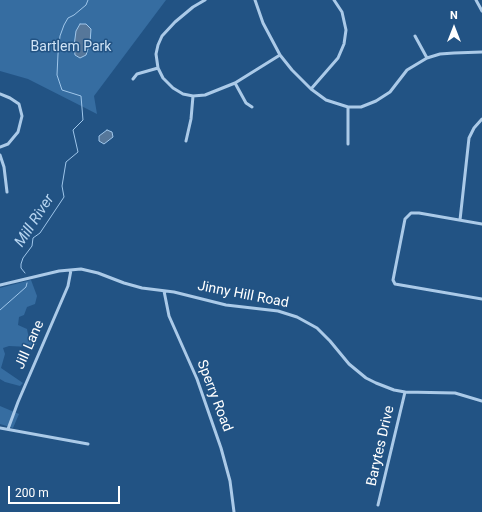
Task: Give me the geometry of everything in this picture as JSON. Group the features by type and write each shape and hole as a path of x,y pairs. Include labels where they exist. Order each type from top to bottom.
{"street":[{"path":"205,0 179,18 162,36 156,54 158,68 163,78 173,88 183,94 193,96 205,95 235,83 280,55"},
{"path":"255,0 263,23 280,55 292,70 311,89 326,100 348,107 361,106 376,101 390,92 407,70 427,58 454,52 482,52"},
{"path":"311,89 338,58 344,44 346,30 342,12 334,0"},
{"path":"476,0 482,11"},
{"path":"416,36 427,58"},
{"path":"133,80 137,74 158,68"},
{"path":"235,83 246,103 252,107"},
{"path":"0,94 19,104 22,116 18,132 8,144 0,147"},
{"path":"186,141 191,119 193,96"},
{"path":"348,107 348,144"},
{"path":"460,220 469,138 474,128 482,119"},
{"path":"0,155 4,167 7,192"},
{"path":"482,224 419,212 411,213 406,219 393,282 395,284 482,299"},
{"name":"Jinny Hill Road","path":"0,285 71,270 85,270 134,286 186,294 226,304 278,311 297,317 309,323 323,334 349,364 366,378 384,387 405,392 455,393 482,401"},
{"name":"Jill Lane","path":"8,429 18,402 68,286 71,270"},
{"name":"Sperry Road","path":"164,291 171,321 197,379 221,448 228,473 234,512"},
{"name":"Barytes Drive","path":"378,505 405,392"},
{"path":"0,428 88,444"}],"green space":[{"name":"Bartlem Park","path":"0,0 166,0 94,96 97,114 28,79 0,71"},
{"path":"31,280 37,296 35,304 27,307 24,315 19,317 18,325 27,329 29,339 37,344 29,347 9,346 3,348 5,354 1,368 23,383 20,386 0,379 0,288"},
{"path":"0,406 19,414 13,428 0,424"}],"shaded area":[{"path":"80,24 86,24 91,29 90,43 86,55 80,58 75,55 74,46 76,31"},
{"path":"107,130 112,132 113,137 104,144 99,141 99,136"}],"waterway":[{"name":"Mill River","path":"25,273 21,268 23,258 32,246 33,238 40,233 64,197 62,186 66,162 78,152 73,130 83,120 81,96 62,90 57,75 58,54 60,36 64,25 68,18 86,5 88,0"},
{"name":"Mill River","path":"0,310 26,287 27,283"}]}
